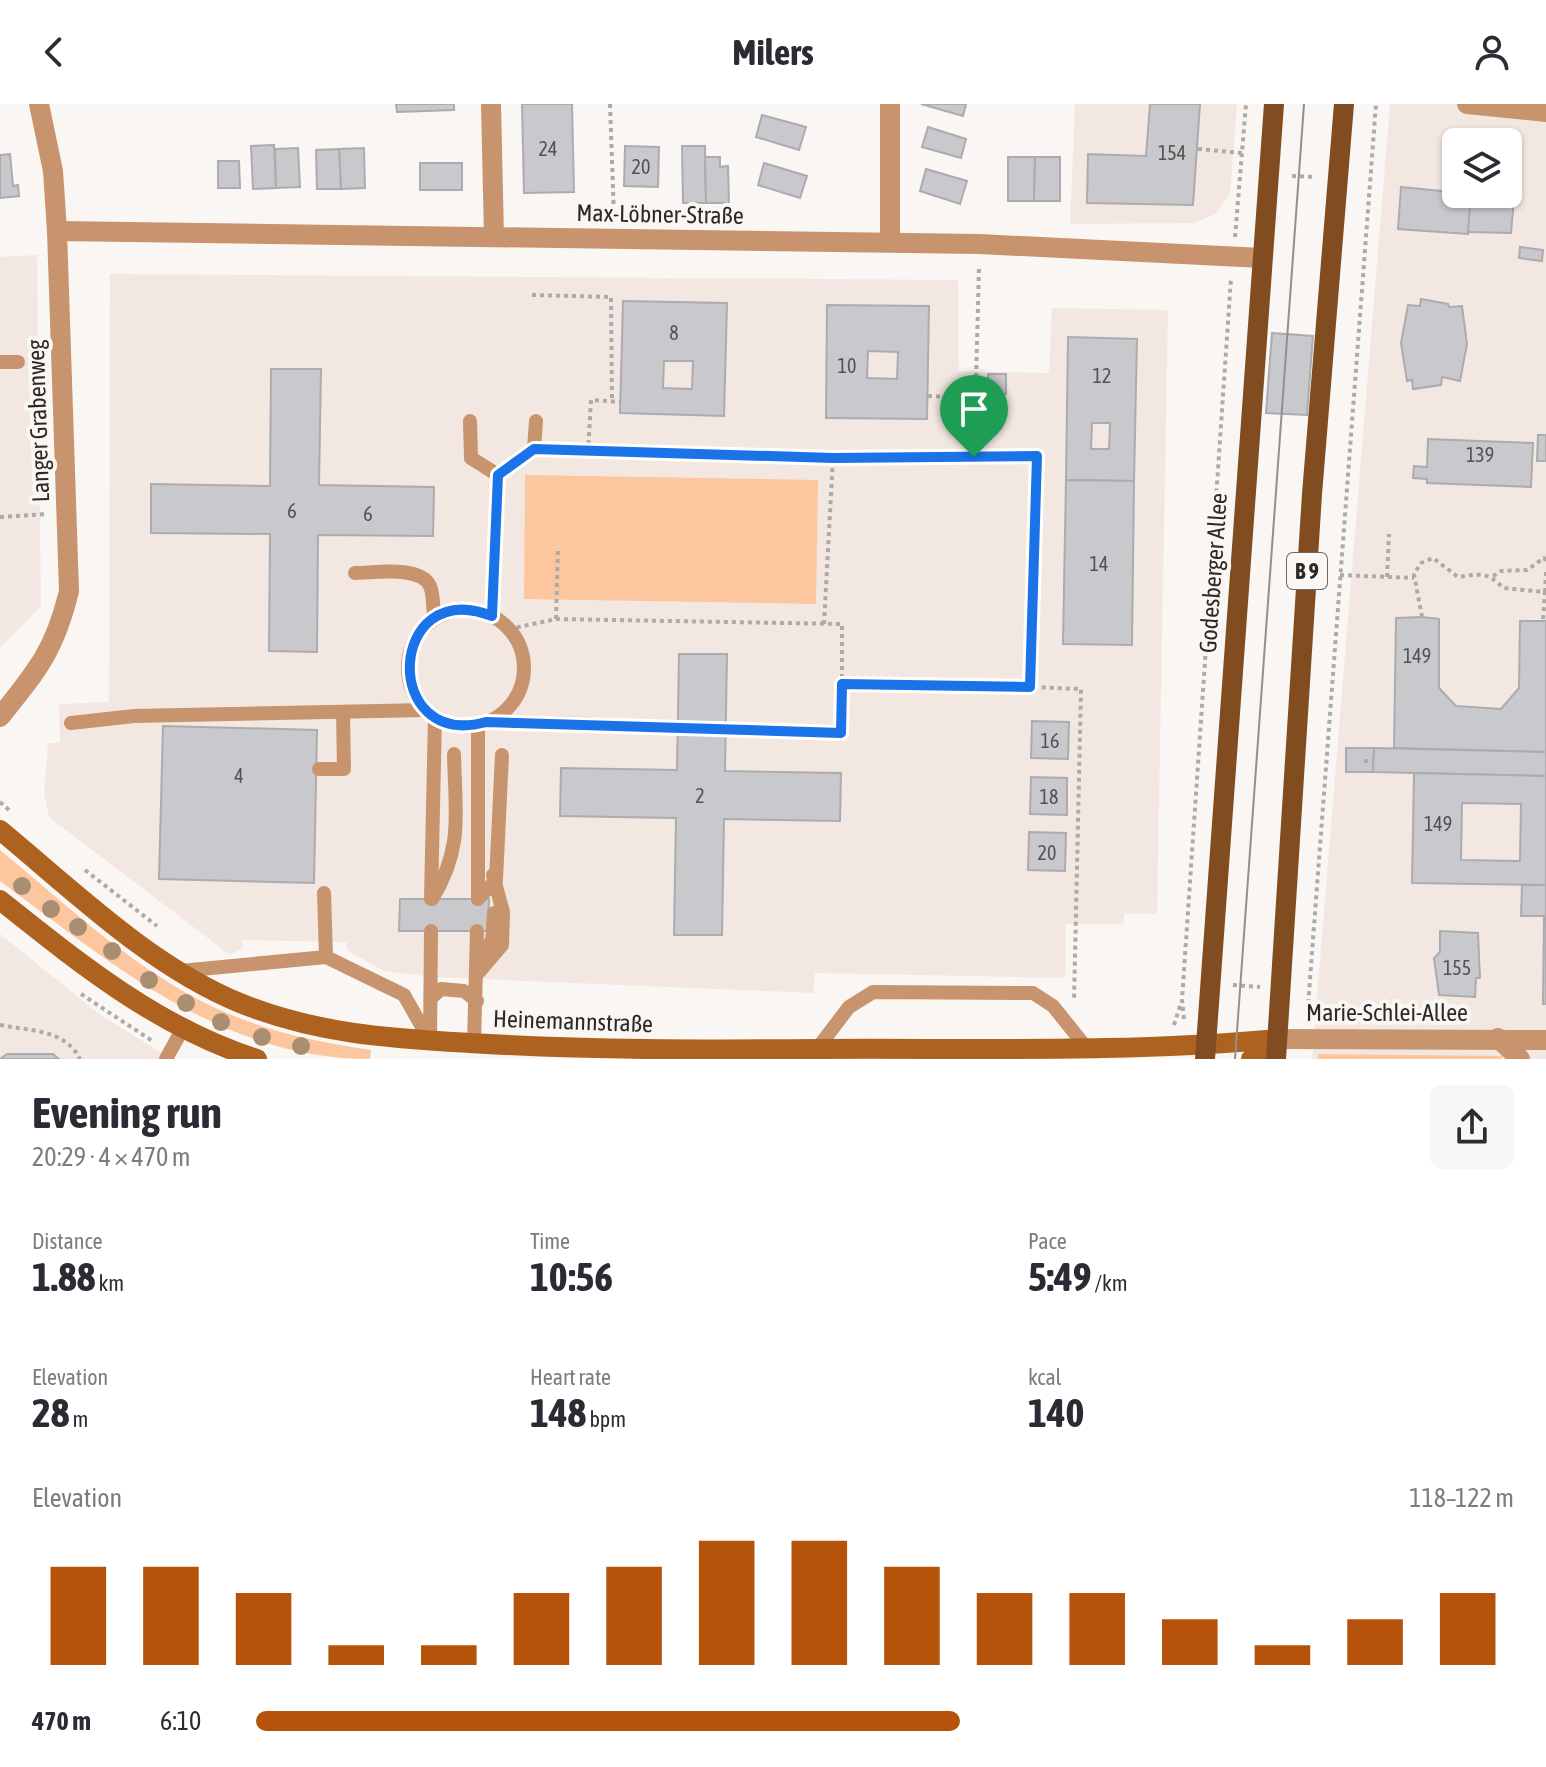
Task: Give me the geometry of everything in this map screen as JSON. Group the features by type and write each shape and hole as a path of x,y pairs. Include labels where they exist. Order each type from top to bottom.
{"main road":[{"name":"B 9","path":"1277,1049 1312,494 1344,104"},
{"name":"Godesberger Allee","path":"1206,1053 1262,258 1276,105"},
{"name":"Heinemannstraße","path":"0,830 99,912 180,971 239,1003 328,1032 429,1050 817,1049 865,1054 1080,1040 1206,1053"},
{"path":"0,900 103,978 182,1030 257,1059"},
{"path":"1206,1053 1277,1049"},
{"path":"1251,1059 1277,1049"}],"street":[{"name":"Langer Grabenweg","path":"0,717 45,660 59,632 69,591 57,231 53,171 39,104"},
{"path":"491,104 494,237"},
{"path":"890,104 890,242"},
{"path":"1467,104 1546,112"},
{"name":"Max-Löbner-Straße","path":"57,231 890,242 1262,258"},
{"name":"Marie-Schlei-Allee","path":"1277,1049 1305,1038 1546,1040"},
{"name":"Marie-Schlei-Allee","path":"1498,1038 1520,1059"}],"lane":[{"path":"0,362 18,362"},
{"path":"470,421 471,458 498,475"},
{"path":"498,475 534,449 536,421"},
{"path":"492,616 498,475"},
{"path":"355,573 414,573 425,579 431,587 434,619"},
{"path":"454,754 455,846 449,871 431,899 430,714 415,695 408,668 417,635 434,619 458,610 492,616 509,629 523,657 521,686 509,706 482,723"},
{"path":"319,769 344,769 343,713"},
{"path":"71,723 134,716 343,713 430,714 453,724 590,724"},
{"path":"482,723 478,899 496,880"},
{"path":"479,955 492,941 502,755"},
{"path":"477,850 496,880 503,912 502,945 479,972"},
{"path":"324,893 326,957"},
{"path":"429,1050 431,931"},
{"path":"476,1051 477,931"},
{"path":"180,971 326,957 404,995 429,1050"},
{"path":"431,998 441,989 464,991 477,1001"},
{"path":"817,1049 849,1007 873,992 1033,993 1053,1006 1080,1040"},
{"path":"166,1059 182,1030"}],"path":[{"path":"610,104 615,240"},
{"path":"1184,1025 1182,1000 1246,104"},
{"path":"1305,1038 1376,104"},
{"path":"1198,149 1242,153"},
{"path":"974,457 979,244"},
{"path":"532,295 611,297 612,401"},
{"path":"928,396 975,398"},
{"path":"588,452 591,400 620,402"},
{"path":"534,449 833,458 1037,456 1030,687"},
{"path":"824,624 833,458"},
{"path":"0,517 68,513"},
{"path":"1387,577 1389,534"},
{"path":"556,619 558,547"},
{"path":"1422,617 1414,578 1416,567 1433,558 1458,577 1482,573 1493,576 1503,588 1545,592"},
{"path":"1493,576 1501,571 1527,570 1544,558 1546,561"},
{"path":"1543,621 1546,572"},
{"path":"1340,575 1414,578"},
{"path":"509,629 556,619 842,624 841,733 590,724"},
{"path":"842,684 1081,689 1080,1040"},
{"path":"1364,761 1374,761"},
{"path":"0,802 12,812"},
{"path":"75,861 162,930"},
{"path":"1182,1000 1226,1001 1228,985 1264,988 1265,973 1312,976"},
{"path":"0,1025 60,1037 73,1046 80,1059"}],"shaded area":[{"path":"1075,104 1237,104 1230,194 1215,214 1194,223 1070,224"},
{"path":"1390,104 1546,104 1546,1059 1312,1059"},
{"path":"37,255 41,606 0,648 0,257"},
{"path":"110,274 958,280 959,371 1049,373 1052,308 1168,310 1157,914 1125,913 1123,924 1066,924 1065,978 815,973 813,993 432,977 384,971 348,951 346,942 242,940 243,948 230,955 49,817 44,794 48,743 60,743 59,704 109,702"},
{"path":"525,475 818,480 816,604 524,599"},
{"path":"0,850 111,942 171,984 234,1016 268,1028 371,1050 370,1059 316,1055 266,1043 218,1025 172,1001 84,944 0,881"},
{"path":"0,934 103,1017 172,1059 0,1059"},
{"path":"1318,1054 1502,1056 1502,1059 1318,1059"}],"building":[{"path":"396,104 454,104 454,110 397,112"},
{"path":"522,104 572,104 574,192 524,193"},
{"path":"921,104 966,104 963,116"},
{"path":"1150,104 1200,104 1193,205 1087,203 1088,154 1146,156"},
{"path":"762,115 806,127 799,150 756,137"},
{"path":"928,127 966,139 961,158 922,147"},
{"path":"274,145 276,188 253,189 251,146"},
{"path":"625,146 659,147 658,187 624,186"},
{"path":"682,146 705,146 706,203 683,203"},
{"path":"298,148 300,187 276,188 275,149"},
{"path":"364,148 365,188 341,189 339,149"},
{"path":"339,149 341,189 317,189 316,150"},
{"path":"10,154 13,186 18,185 19,196 0,198 0,155"},
{"path":"705,157 720,157 720,167 728,166 729,203 706,203"},
{"path":"1008,157 1035,157 1034,201 1008,201"},
{"path":"1035,157 1060,157 1060,201 1034,201"},
{"path":"218,161 239,161 240,188 218,188"},
{"path":"420,163 462,163 462,190 420,190"},
{"path":"764,163 807,176 800,198 758,185"},
{"path":"926,169 967,181 960,204 920,191"},
{"path":"1401,187 1442,191 1442,208 1470,208 1468,234 1398,229"},
{"path":"1470,208 1513,208 1511,233 1468,232"},
{"path":"1520,247 1543,250 1542,261 1519,258"},
{"path":"1421,299 1448,304 1449,307 1462,306 1467,344 1460,381 1442,377 1441,385 1413,389 1412,380 1407,381 1401,343 1408,305 1420,306"},
{"path":"623,301 727,303 724,416 620,413","holes":["664,361 693,361 692,389 663,388"]},
{"path":"827,305 929,306 927,419 826,418","holes":["868,351 898,352 897,379 867,378"]},
{"path":"1272,333 1313,336 1307,415 1266,413"},
{"path":"1068,337 1137,339 1134,481 1066,480","holes":["1092,423 1110,423 1109,449 1091,449"]},
{"path":"271,369 321,369 319,485 434,487 433,536 318,535 317,652 269,651 270,534 151,533 151,484 270,486"},
{"path":"988,374 1006,374 1006,394 988,393"},
{"path":"1538,435 1546,435 1546,461 1537,461"},
{"path":"1428,439 1533,443 1531,487 1427,483 1427,479 1413,478 1414,466 1427,467"},
{"path":"1066,480 1134,481 1132,645 1063,644"},
{"path":"1396,618 1439,619 1439,688 1456,706 1501,709 1519,688 1520,621 1546,621 1546,752 1394,748"},
{"path":"679,654 727,654 725,771 841,773 840,821 724,819 722,935 674,935 676,818 560,816 561,768 677,770"},
{"path":"1032,721 1069,722 1068,759 1031,758"},
{"path":"163,726 317,730 314,883 159,879"},
{"path":"1346,748 1374,748 1373,772 1346,772"},
{"path":"1374,748 1546,752 1546,776 1373,772"},
{"path":"1414,773 1546,776 1546,885 1412,883","holes":["1462,803 1521,804 1520,861 1461,860"]},
{"path":"1031,777 1067,778 1067,815 1030,814"},
{"path":"1029,832 1066,833 1065,871 1028,870"},
{"path":"1522,885 1546,885 1546,916 1521,916"},
{"path":"400,899 489,899 488,931 399,931"},
{"path":"1546,916 1546,1004 1543,1004"},
{"path":"1440,931 1478,933 1480,978 1476,978 1475,997 1439,995 1434,958 1440,952"},
{"path":"7,1054 53,1054 59,1059 0,1059"}],"tram line":[{"path":"1235,1059 1304,104"}],"route":[{"path":"534,449 833,458 974,457 1037,456 1030,687 842,684 841,733 486,722 466,726 435,717 415,695 409,678 409,655 417,635 426,625 441,615 458,610 492,616 498,475 534,449"}]}
